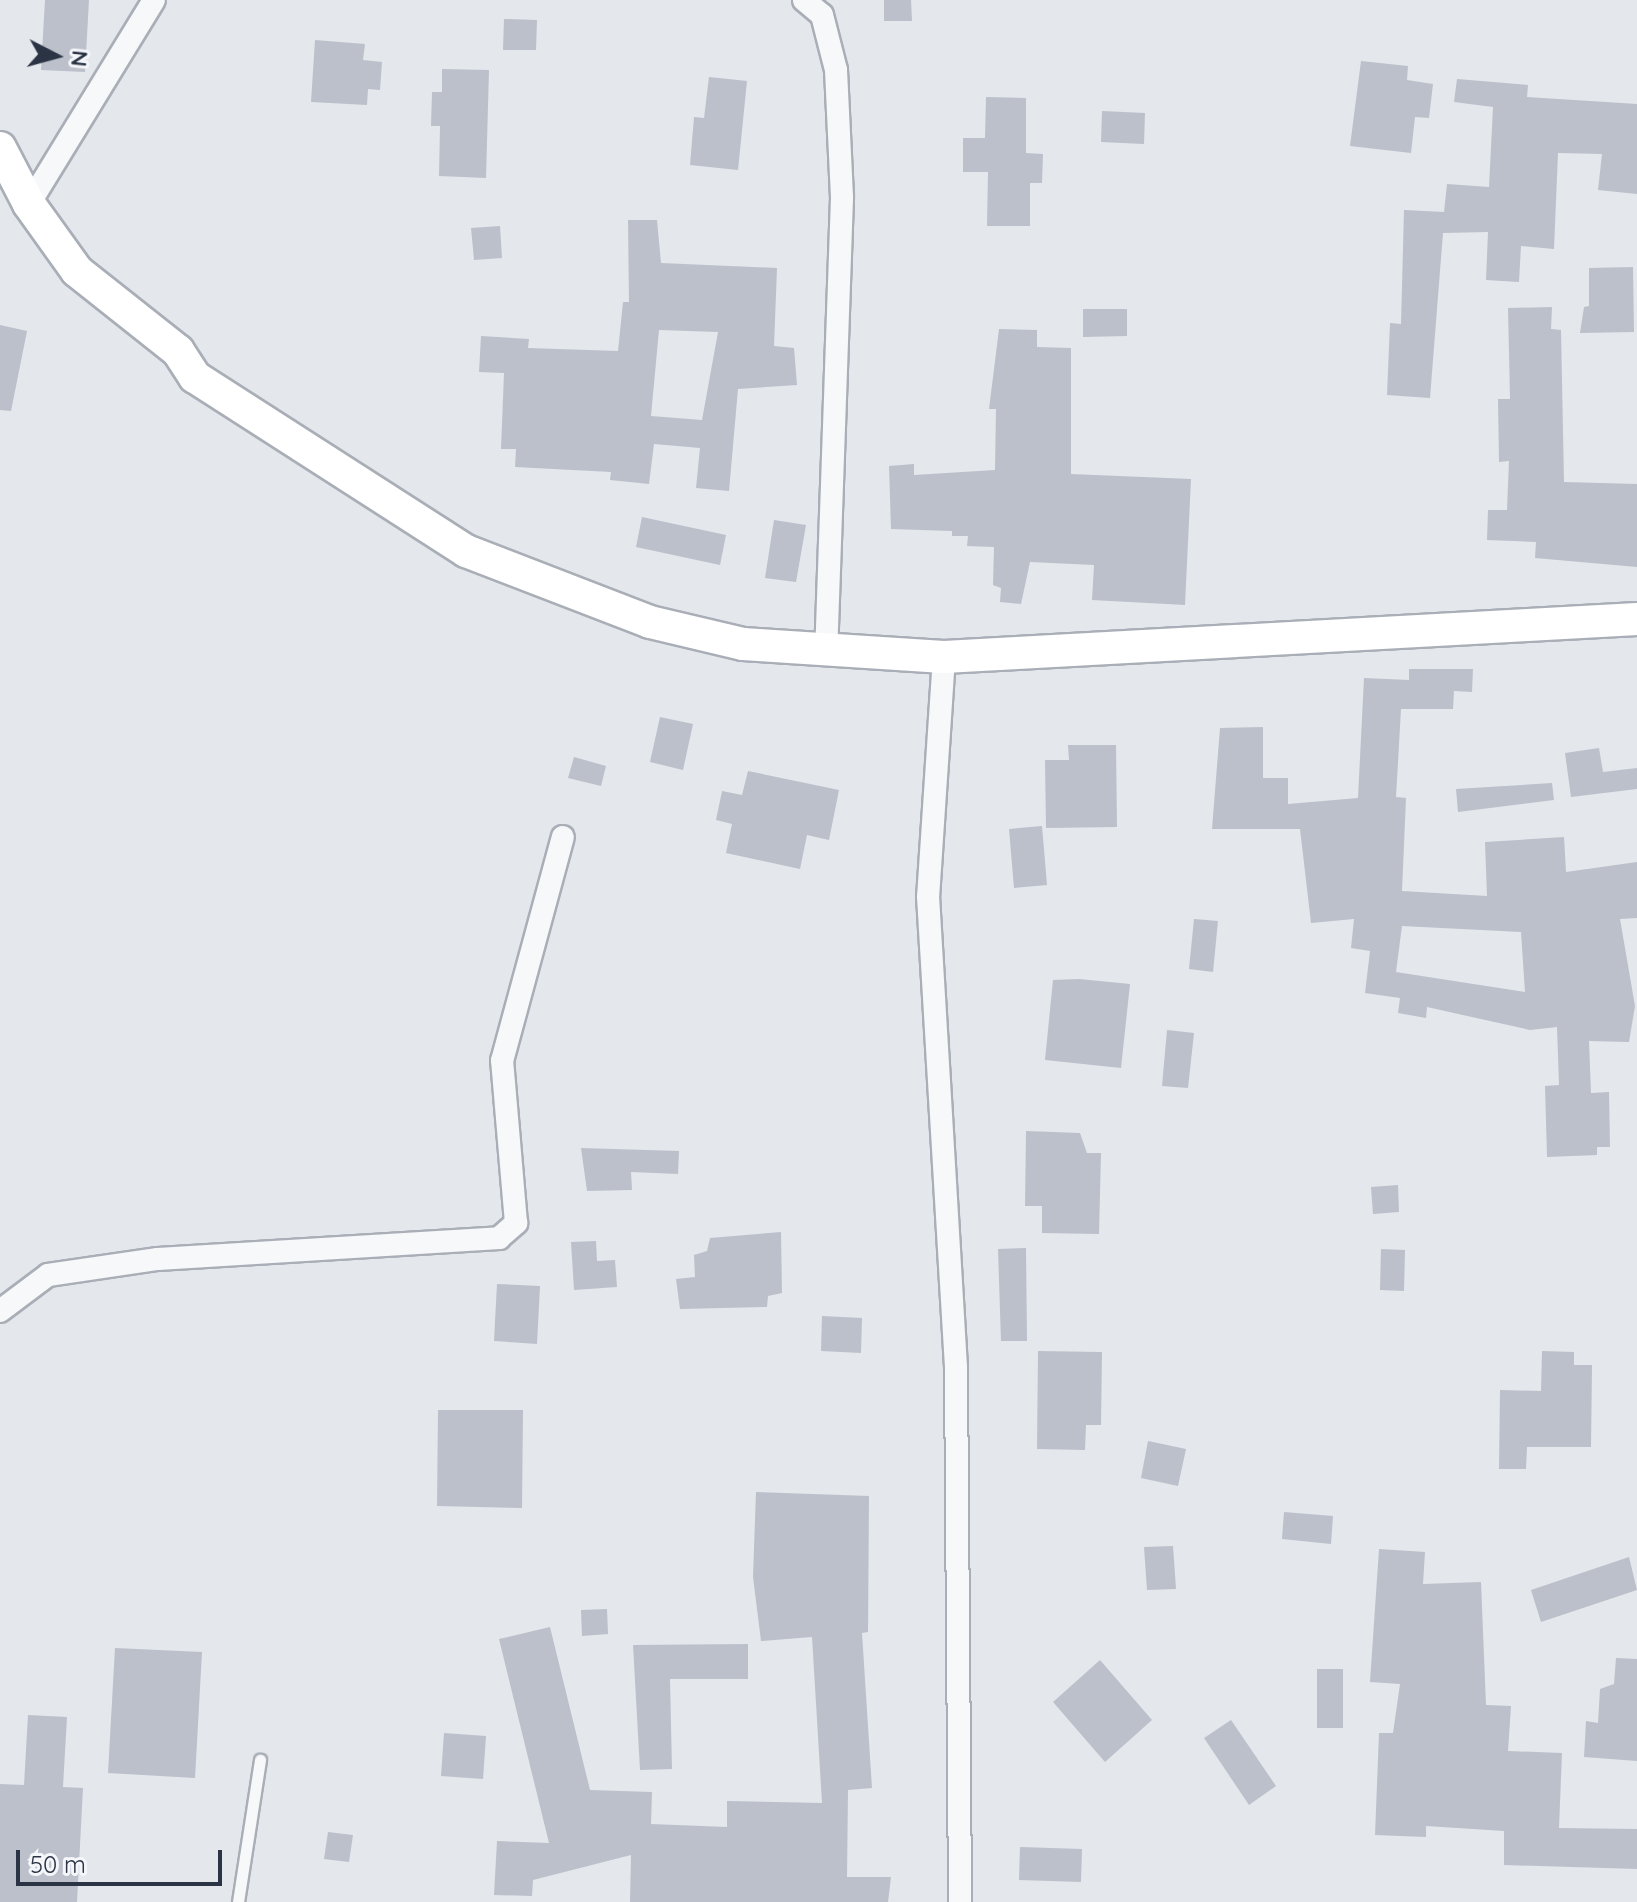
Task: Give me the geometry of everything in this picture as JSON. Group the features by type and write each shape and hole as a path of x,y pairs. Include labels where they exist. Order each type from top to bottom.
{"main road":[{"path":"0,148 29,204 77,271 178,351 195,377 466,551 650,622 743,644 826,652 944,657 1637,619"}],"street":[{"path":"29,204 154,0"},
{"path":"804,0 822,15 836,70 842,198 826,652"},
{"path":"944,657 928,896 956,1368 960,1902"},
{"path":"0,1311 48,1275 158,1259 499,1238 516,1223 502,1061 563,837"}],"lane":[{"path":"238,1902 260,1760"}],"building":[{"path":"45,0 89,0 85,72 41,70"},
{"path":"884,0 911,0 912,21 884,21"},
{"path":"504,19 537,20 536,50 503,50"},
{"path":"315,40 365,44 363,60 382,62 380,90 368,89 367,105 311,102"},
{"path":"1361,61 1408,66 1407,80 1433,84 1429,118 1415,117 1411,153 1350,146"},
{"path":"442,69 489,70 486,178 439,176 440,126 431,126 432,92 442,92"},
{"path":"709,77 747,81 738,170 690,165 694,117 704,118"},
{"path":"1457,79 1528,85 1527,97 1637,104 1637,194 1598,190 1602,154 1558,153 1554,249 1521,246 1519,282 1486,280 1488,232 1443,233 1430,398 1387,395 1390,323 1401,324 1404,210 1444,212 1447,184 1489,187 1493,107 1454,102"},
{"path":"986,97 1026,98 1026,153 1043,154 1042,183 1030,183 1030,226 987,226 988,172 963,172 963,138 985,138"},
{"path":"1102,111 1145,113 1144,144 1101,142"},
{"path":"628,220 657,220 661,263 777,268 774,346 794,348 797,385 738,389 729,491 696,488 700,448 654,444 649,484 610,480 611,472 515,467 516,449 501,449 504,373 479,372 481,336 529,339 528,348 618,351 623,302 629,302","holes":["659,330 718,332 702,420 651,416"]},
{"path":"500,226 502,258 474,260 471,228"},
{"path":"1633,267 1634,332 1580,333 1584,307 1589,306 1589,268"},
{"path":"1552,307 1551,329 1561,330 1564,482 1637,484 1637,567 1535,558 1536,542 1487,540 1488,510 1507,510 1509,461 1499,462 1498,399 1510,399 1508,308"},
{"path":"1083,309 1127,309 1127,336 1083,337"},
{"path":"0,325 27,331 11,411 0,410"},
{"path":"999,329 1037,330 1037,347 1071,348 1071,474 1191,479 1185,605 1092,600 1094,565 1030,562 1021,604 1000,602 1001,588 993,585 994,547 967,546 968,536 952,536 952,531 891,529 889,466 914,464 914,475 995,470 996,409 989,409"},
{"path":"642,517 726,535 720,565 636,547"},
{"path":"774,520 806,525 796,582 765,578"},
{"path":"1409,669 1473,669 1472,692 1454,691 1453,709 1401,709 1396,797 1406,798 1402,891 1487,896 1485,842 1564,837 1566,872 1637,862 1637,918 1620,919 1635,1006 1629,1042 1589,1041 1591,1093 1609,1092 1610,1147 1597,1147 1597,1155 1547,1157 1545,1086 1559,1085 1557,1027 1530,1030 1427,1007 1426,1018 1398,1013 1400,998 1365,993 1370,951 1351,948 1354,919 1311,923 1300,829 1212,829 1220,728 1263,727 1263,778 1288,778 1288,804 1358,798 1364,678 1409,680","holes":["1402,926 1521,932 1525,992 1396,972"]},
{"path":"660,717 693,724 683,770 650,762"},
{"path":"1068,745 1116,745 1117,827 1046,828 1045,760 1069,760"},
{"path":"1599,748 1603,772 1637,768 1637,789 1571,797 1565,753"},
{"path":"574,757 606,766 601,786 568,778"},
{"path":"748,771 839,790 829,840 807,835 800,869 726,853 732,824 716,820 722,791 742,795"},
{"path":"1552,783 1554,800 1458,812 1456,789"},
{"path":"1042,826 1047,885 1014,888 1009,829"},
{"path":"1194,919 1218,921 1213,972 1189,969"},
{"path":"1053,980 1130,984 1121,1068 1045,1060"},
{"path":"1167,1030 1194,1033 1188,1088 1162,1086"},
{"path":"1026,1131 1080,1133 1087,1153 1101,1153 1099,1234 1042,1233 1042,1206 1025,1206"},
{"path":"581,1148 679,1151 678,1174 631,1172 632,1190 587,1191"},
{"path":"1398,1185 1399,1212 1373,1214 1371,1187"},
{"path":"781,1232 782,1293 768,1296 767,1307 680,1309 676,1279 695,1277 694,1255 707,1251 710,1238"},
{"path":"596,1241 597,1261 615,1260 617,1287 574,1290 571,1242"},
{"path":"1026,1248 1027,1341 1001,1341 998,1249"},
{"path":"1381,1249 1405,1250 1404,1291 1380,1290"},
{"path":"497,1284 540,1286 537,1344 494,1341"},
{"path":"822,1316 862,1318 861,1353 821,1351"},
{"path":"1038,1351 1102,1352 1101,1425 1086,1425 1085,1450 1037,1449"},
{"path":"1542,1351 1574,1352 1574,1365 1592,1365 1591,1447 1527,1447 1526,1469 1499,1469 1500,1390 1541,1391"},
{"path":"438,1410 523,1410 522,1508 437,1506"},
{"path":"1148,1441 1186,1449 1178,1486 1141,1478"},
{"path":"756,1492 869,1496 868,1632 862,1633 872,1788 848,1790 847,1877 891,1877 888,1902 630,1902 631,1855 533,1880 532,1896 494,1895 497,1841 549,1843 499,1639 550,1627 590,1790 652,1792 651,1824 727,1827 727,1801 822,1803 812,1637 761,1641 753,1577"},
{"path":"1284,1512 1333,1516 1331,1544 1282,1539"},
{"path":"1173,1546 1176,1589 1147,1590 1144,1547"},
{"path":"1379,1549 1425,1552 1423,1584 1481,1582 1486,1705 1511,1706 1508,1751 1562,1753 1559,1828 1637,1829 1637,1869 1504,1865 1504,1831 1426,1826 1426,1837 1375,1835 1379,1733 1393,1733 1400,1684 1370,1682"},
{"path":"1629,1557 1637,1590 1541,1622 1531,1590"},
{"path":"607,1609 608,1634 582,1636 581,1610"},
{"path":"748,1644 748,1679 670,1679 672,1769 640,1770 633,1645"},
{"path":"115,1648 202,1652 195,1778 108,1773"},
{"path":"1616,1658 1637,1659 1637,1761 1584,1757 1586,1721 1598,1723 1600,1689 1614,1684"},
{"path":"1100,1660 1152,1720 1105,1762 1053,1702"},
{"path":"1317,1669 1343,1669 1343,1728 1317,1728"},
{"path":"28,1715 67,1717 63,1787 83,1788 77,1902 0,1902 0,1784 24,1785"},
{"path":"1231,1720 1276,1786 1249,1805 1204,1738"},
{"path":"444,1733 486,1736 483,1779 441,1776"},
{"path":"328,1832 353,1835 349,1862 324,1859"},
{"path":"1020,1847 1082,1849 1081,1882 1019,1880"}]}
